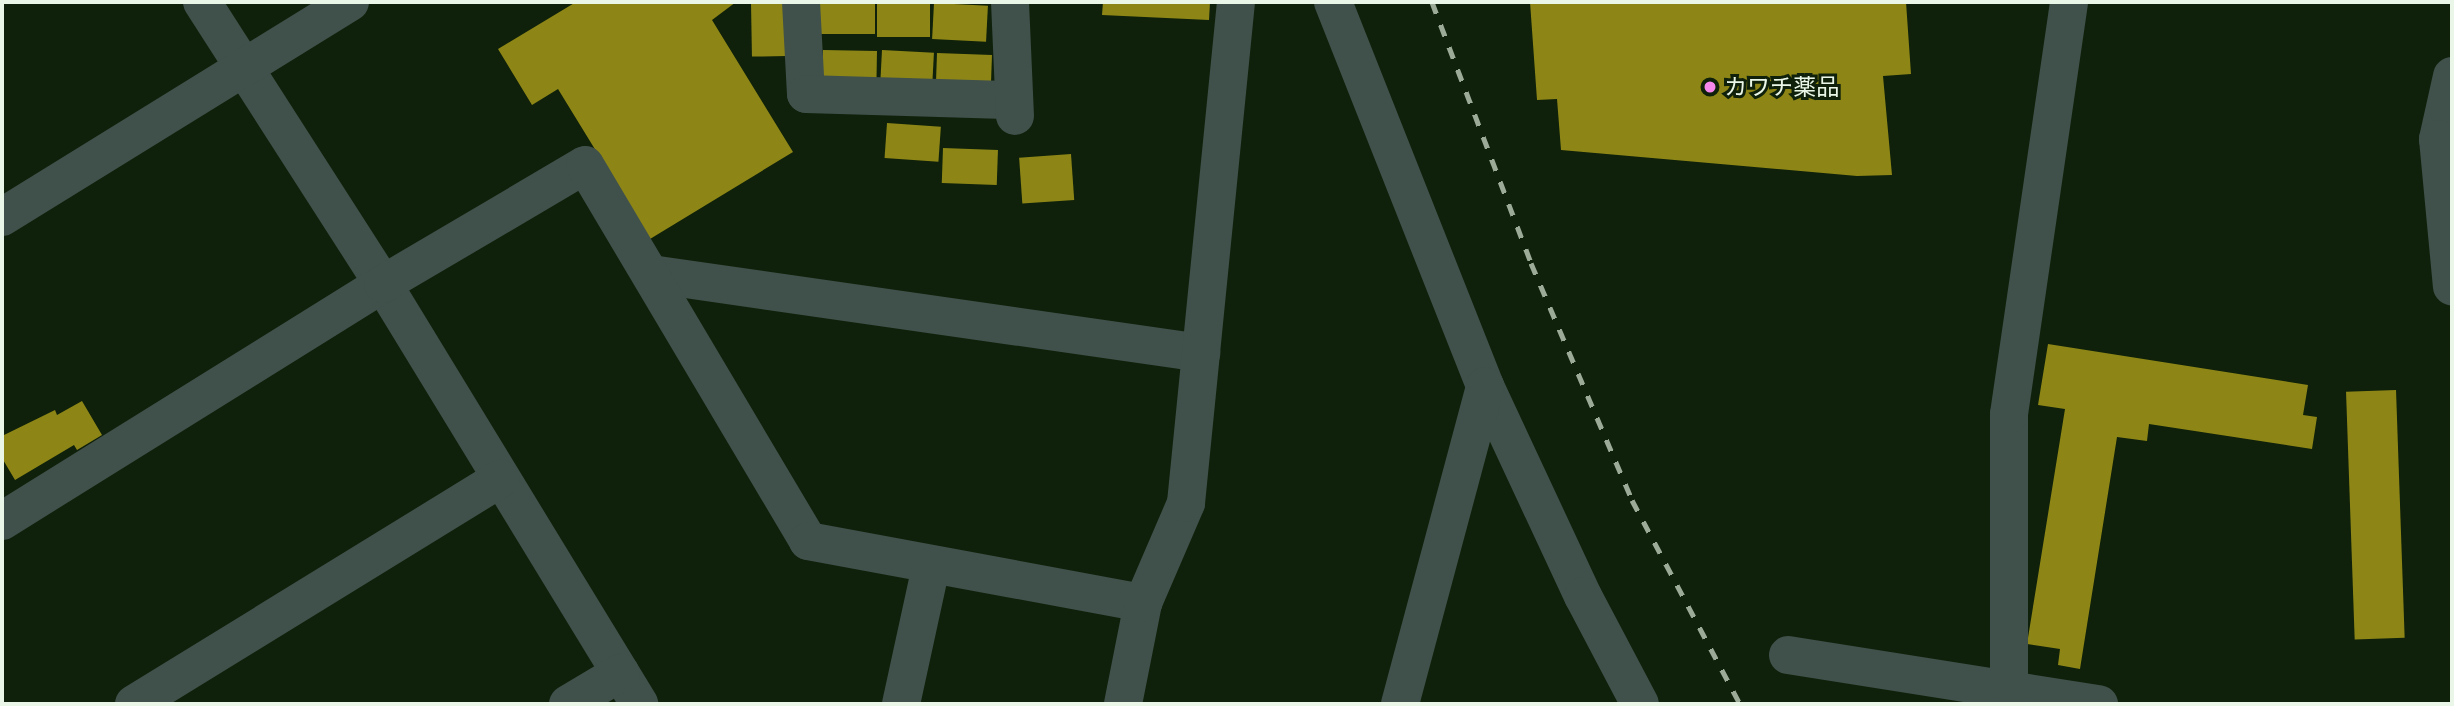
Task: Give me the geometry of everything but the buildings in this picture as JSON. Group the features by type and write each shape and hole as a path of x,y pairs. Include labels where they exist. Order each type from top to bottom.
{"street":[{"path":"202,2 383,284 629,688 568,704"},
{"path":"2,217 350,2"},
{"path":"801,2 806,94 1015,108 1010,2"},
{"path":"1123,704 1143,603 1186,502 1236,2"},
{"path":"1333,2 1485,386 1583,596 1640,704"},
{"path":"2009,690 2009,414 2070,2"},
{"path":"2452,76 2438,139 2452,286"},
{"path":"2,521 383,284 585,165 808,541 931,566 1143,603"},
{"path":"651,274 1201,353"},
{"path":"1400,704 1485,386"},
{"path":"134,704 500,479"},
{"path":"901,704 931,566"},
{"path":"1788,655 2099,704"}],"railway":[{"path":"1432,2 1531,263 1632,500 1740,704"}],"place":[{"name":"カワチ薬品","path":"1710,87"}]}
